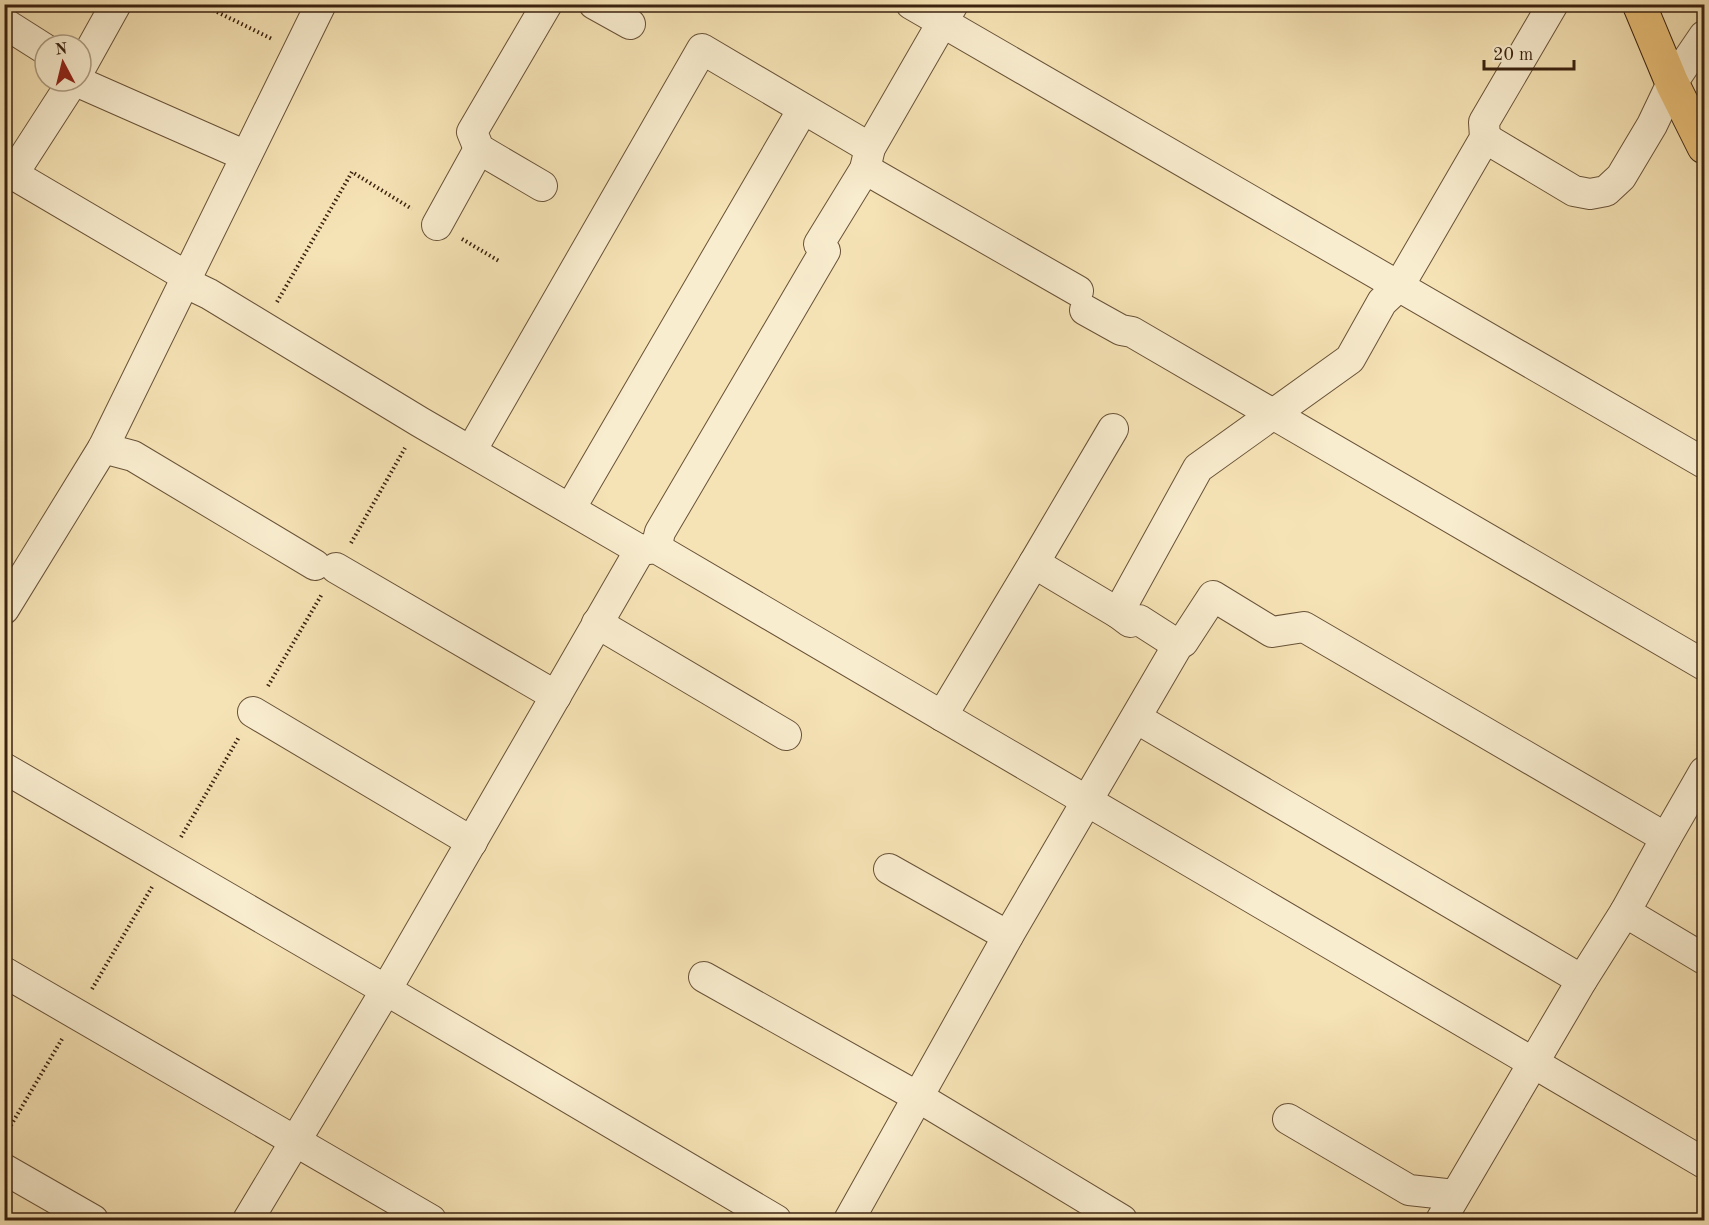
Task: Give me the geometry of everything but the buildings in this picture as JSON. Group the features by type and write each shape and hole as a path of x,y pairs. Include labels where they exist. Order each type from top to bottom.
{"main road":[{"path":"1639,4 1672,83 1704,147"}],"street":[{"path":"93,46 117,4"},
{"path":"4,609 103,448 321,4"},
{"path":"542,186 479,149 472,132 547,4"},
{"path":"594,4 630,24"},
{"path":"911,4 948,14 1399,286 1704,463"},
{"path":"1118,614 1198,468 1350,359 1382,302 1399,286 1485,138 1484,122 1553,4"},
{"path":"248,1221 386,990 597,623 660,532 825,251 819,244 948,14"},
{"path":"4,23 33,41"},
{"path":"1485,138 1574,191 1590,194 1606,191 1621,177 1652,125 1672,83 1704,36"},
{"path":"471,452 702,49 803,109 867,158 1121,330 1132,332 1704,665"},
{"path":"93,89 246,156"},
{"path":"66,93 9,171 471,452 570,509 648,549 942,716 1704,1163"},
{"path":"570,509 803,109"},
{"path":"437,225 479,149"},
{"path":"942,716 1113,429"},
{"path":"103,448 133,456 556,696"},
{"path":"1034,563 1130,622 1139,620 1178,645"},
{"path":"849,1221 1086,801 1178,645 1183,642 1213,596 1272,632 1304,627 1666,838"},
{"path":"597,623 786,735"},
{"path":"253,712 472,842"},
{"path":"1136,718 1582,980"},
{"path":"4,768 386,990 776,1221"},
{"path":"1288,1119 1409,1190 1448,1208 1582,980 1625,912 1704,772"},
{"path":"889,869 1008,936"},
{"path":"1625,912 1704,959"},
{"path":"4,972 431,1221"},
{"path":"704,977 918,1097 1122,1221"},
{"path":"4,1169 93,1221"}],"path":[{"path":"201,4 297,51"},
{"path":"263,326 352,172 499,261"},
{"path":"166,863 253,712 326,567 420,422"}]}
